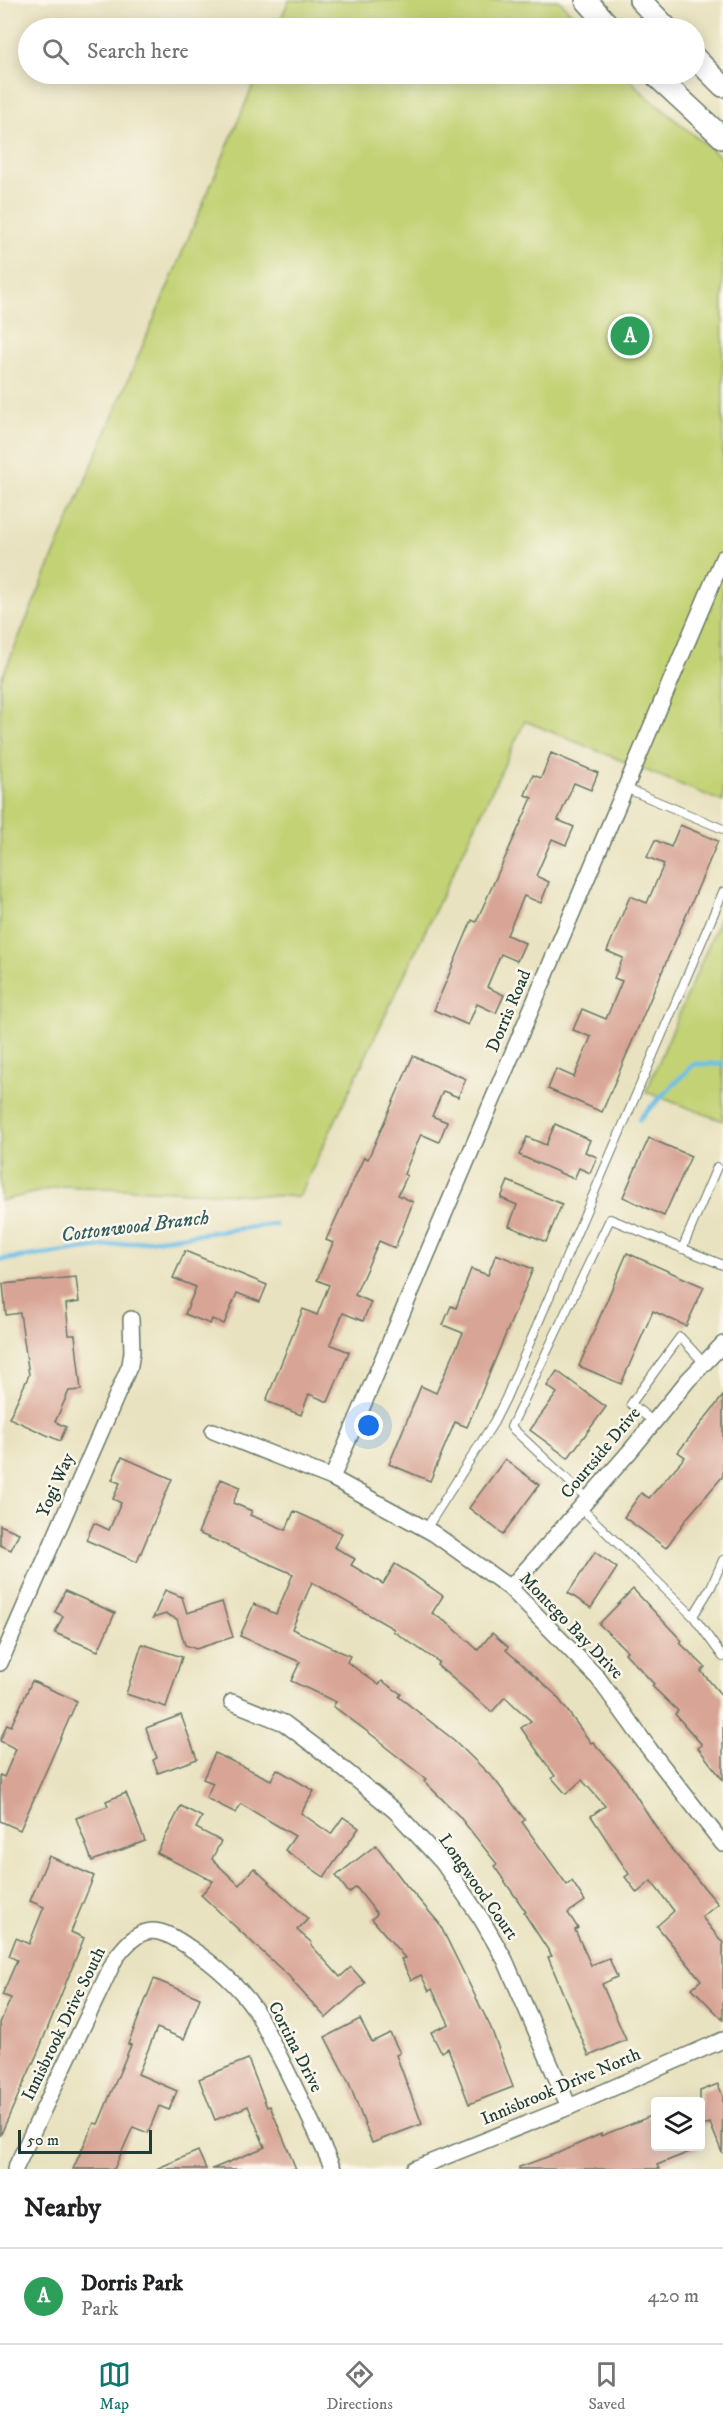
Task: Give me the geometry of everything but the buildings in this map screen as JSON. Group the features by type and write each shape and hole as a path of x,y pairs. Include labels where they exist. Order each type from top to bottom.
{"main road":[{"path":"586,0 602,18"},
{"path":"640,0 657,18"},
{"path":"705,68 723,86"},
{"path":"665,84 723,138"}],"street":[{"name":"Dorris Road","path":"332,1478 723,558"},
{"name":"Yogi Way","path":"0,1663 130,1365 131,1319"},
{"name":"Courtside Drive","path":"510,1588 704,1363 723,1344"},
{"name":"Montego Bay Drive","path":"213,1431 332,1478 426,1529 510,1588 598,1678 717,1827 723,1844"},
{"name":"Longwood Court","path":"232,1701 284,1723 320,1750 395,1811 443,1863 482,1920 505,1960 569,2107"},
{"name":"Innisbrook Drive South","path":"15,2169 115,1959 129,1939 145,1931 173,1936"},
{"name":"Cortina Drive","path":"173,1936 207,1960 235,1985 254,2008 285,2066 333,2169"},
{"name":"Innisbrook Drive North","path":"414,2169 569,2107 723,2040"}],"lane":[{"path":"625,788 723,829"},
{"path":"426,1529 494,1422 506,1398 723,892"},
{"path":"682,1249 717,1167"},
{"path":"723,1265 610,1219 511,1427 693,1616 723,1657"},
{"path":"654,1422 631,1404 680,1337 704,1363"},
{"path":"693,1616 711,1587 723,1560"}],"green space":[{"path":"289,0 559,0 576,18 281,18"},
{"path":"254,84 634,84 723,159 723,802 525,721 299,1197 62,1186 0,1201 0,682"},
{"path":"723,911 723,1121 646,1092"}],"waterway":[{"name":"Cottonwood Branch","path":"639,1119 694,1064 723,1064"},
{"name":"Cottonwood Branch","path":"0,1260 275,1224"}],"place":[{"name":"Dorris Park","path":"630,336"}]}
